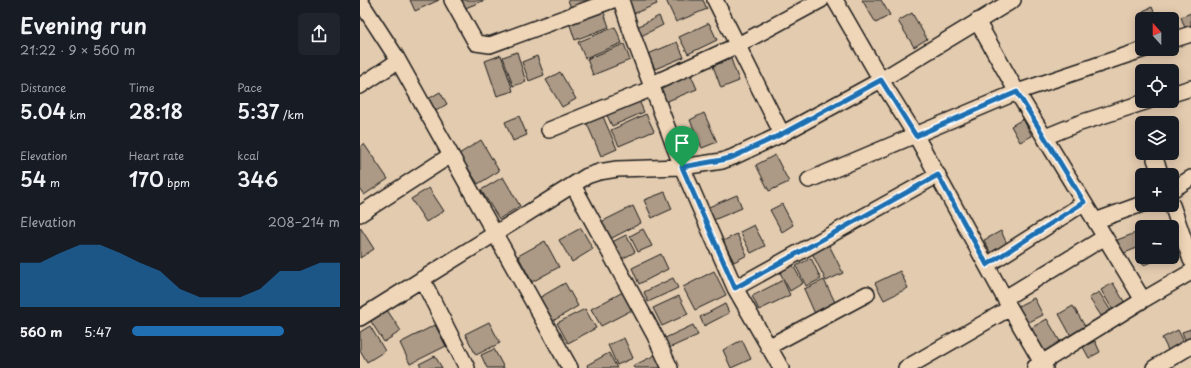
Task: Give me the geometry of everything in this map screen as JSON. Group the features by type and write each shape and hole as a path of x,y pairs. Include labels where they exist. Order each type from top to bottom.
{"street":[{"path":"452,0 476,43 490,45 613,0"},
{"path":"621,0 682,167 735,288 768,347 776,366"},
{"path":"715,0 782,134"},
{"path":"549,130 652,86 738,45 820,0"},
{"path":"835,0 938,175 1041,366 1143,300 1191,272"},
{"path":"360,318 587,176 617,169 682,167 733,157 782,134 881,80 1013,0"},
{"path":"360,1 398,61 570,368"},
{"path":"977,22 1017,92 1143,300"},
{"path":"1179,38 1191,34"},
{"path":"809,180 1017,92 1135,53"},
{"path":"360,86 398,61"},
{"path":"1179,92 1191,88"},
{"path":"1044,137 1077,124 1135,105"},
{"path":"360,214 451,155"},
{"path":"735,288 938,175"},
{"path":"1179,186 1191,178"},
{"path":"572,185 655,336 670,368"},
{"path":"987,265 1084,202"},
{"path":"1095,221 1135,207"},
{"path":"1174,212 1191,260"},
{"path":"906,368 1007,303 1105,237"},
{"path":"422,279 467,368"},
{"path":"768,347 867,294"},
{"path":"1154,368 1191,346"}],"building":[{"path":"410,0 439,0 415,11"},
{"path":"459,0 485,0 463,9"},
{"path":"568,0 600,0 572,11"},
{"path":"621,0 655,0 657,4 628,16"},
{"path":"666,0 703,0 707,9 676,22"},
{"path":"862,0 881,0 890,15 876,23"},
{"path":"1152,7 1154,12 1143,12"},
{"path":"603,10 609,27 575,40 569,22"},
{"path":"912,13 927,39 914,47 898,21"},
{"path":"1191,13 1191,29 1186,31 1181,17"},
{"path":"659,16 663,25 637,38 633,29"},
{"path":"709,23 717,40 688,54 679,37"},
{"path":"615,27 622,43 585,58 578,42"},
{"path":"677,42 684,57 655,69 648,54"},
{"path":"624,44 630,60 593,75 587,59"},
{"path":"517,52 526,82 513,86 503,57"},
{"path":"501,55 513,91 497,96 485,61"},
{"path":"537,56 544,75 529,81 522,62"},
{"path":"731,59 739,81 721,88 713,66"},
{"path":"560,72 576,99 562,107 546,80"},
{"path":"690,73 697,89 665,102 658,86"},
{"path":"440,92 447,104 436,111 428,99"},
{"path":"637,96 644,112 612,126 605,111"},
{"path":"601,112 617,149 601,156 585,119"},
{"path":"704,113 717,142 702,148 690,120"},
{"path":"646,114 654,131 619,146 611,130"},
{"path":"519,116 527,135 513,141 505,122"},
{"path":"1023,119 1032,136 1020,142 1011,126"},
{"path":"481,140 499,171 478,184 459,154"},
{"path":"364,144 388,179 364,195 360,189 360,147"},
{"path":"775,155 789,182 769,191 756,165"},
{"path":"503,177 520,206 499,219 481,190"},
{"path":"429,188 444,211 426,222 411,199"},
{"path":"665,192 672,209 652,218 644,200"},
{"path":"737,195 742,208 709,222 704,209"},
{"path":"782,204 793,225 782,232 770,210"},
{"path":"633,206 641,223 608,240 599,223"},
{"path":"754,225 765,246 751,253 740,232"},
{"path":"360,227 374,249 360,258"},
{"path":"581,228 593,249 572,262 559,240"},
{"path":"643,229 652,246 638,252 630,236"},
{"path":"1001,231 1009,248 992,256 984,240"},
{"path":"1135,233 1135,249 1122,254 1117,240"},
{"path":"737,234 747,255 734,262 723,241"},
{"path":"626,235 635,252 622,259 612,242"},
{"path":"545,241 559,267 532,282 518,256"},
{"path":"829,245 843,273 826,281 812,253"},
{"path":"661,254 668,269 639,284 632,268"},
{"path":"811,258 821,279 806,286 796,266"},
{"path":"791,262 803,283 790,291 778,269"},
{"path":"714,271 726,295 695,310 683,287"},
{"path":"900,271 908,288 884,300 875,283"},
{"path":"673,278 678,288 648,302 644,292"},
{"path":"783,280 790,295 759,310 752,296"},
{"path":"824,280 837,306 816,316 804,289"},
{"path":"565,283 578,306 553,321 539,298"},
{"path":"1113,283 1125,303 1113,310 1101,290"},
{"path":"623,292 632,310 601,326 591,309"},
{"path":"1099,292 1111,311 1102,317 1089,298"},
{"path":"679,296 688,314 662,326 653,308"},
{"path":"1034,298 1043,315 1027,323 1018,306"},
{"path":"725,304 729,313 704,326 700,317"},
{"path":"1073,306 1086,328 1071,336 1059,314"},
{"path":"585,309 596,328 568,343 557,323"},
{"path":"387,310 401,331 384,342 370,320"},
{"path":"1047,319 1061,343 1045,353 1031,328"},
{"path":"489,322 500,343 476,355 465,334"},
{"path":"435,325 446,346 410,364 400,343"},
{"path":"693,325 698,335 667,349 663,339"},
{"path":"370,326 385,351 367,362 360,350 360,332"},
{"path":"1191,329 1191,340 1186,342 1182,332"},
{"path":"1178,330 1186,346 1170,354 1162,338"},
{"path":"624,338 633,358 617,365 608,345"},
{"path":"742,340 751,359 731,368 723,350"},
{"path":"1095,341 1100,352 1089,358 1083,347"},
{"path":"494,349 504,368 487,368 481,355"},
{"path":"609,353 617,368 588,368 587,365"},
{"path":"655,355 661,368 634,368 633,366"},
{"path":"435,356 442,368 422,368 419,364"}],"route":[{"path":"881,80 916,136 1017,92 1084,202 987,265 938,175 735,288 682,167 733,157 782,134 881,80"}]}
